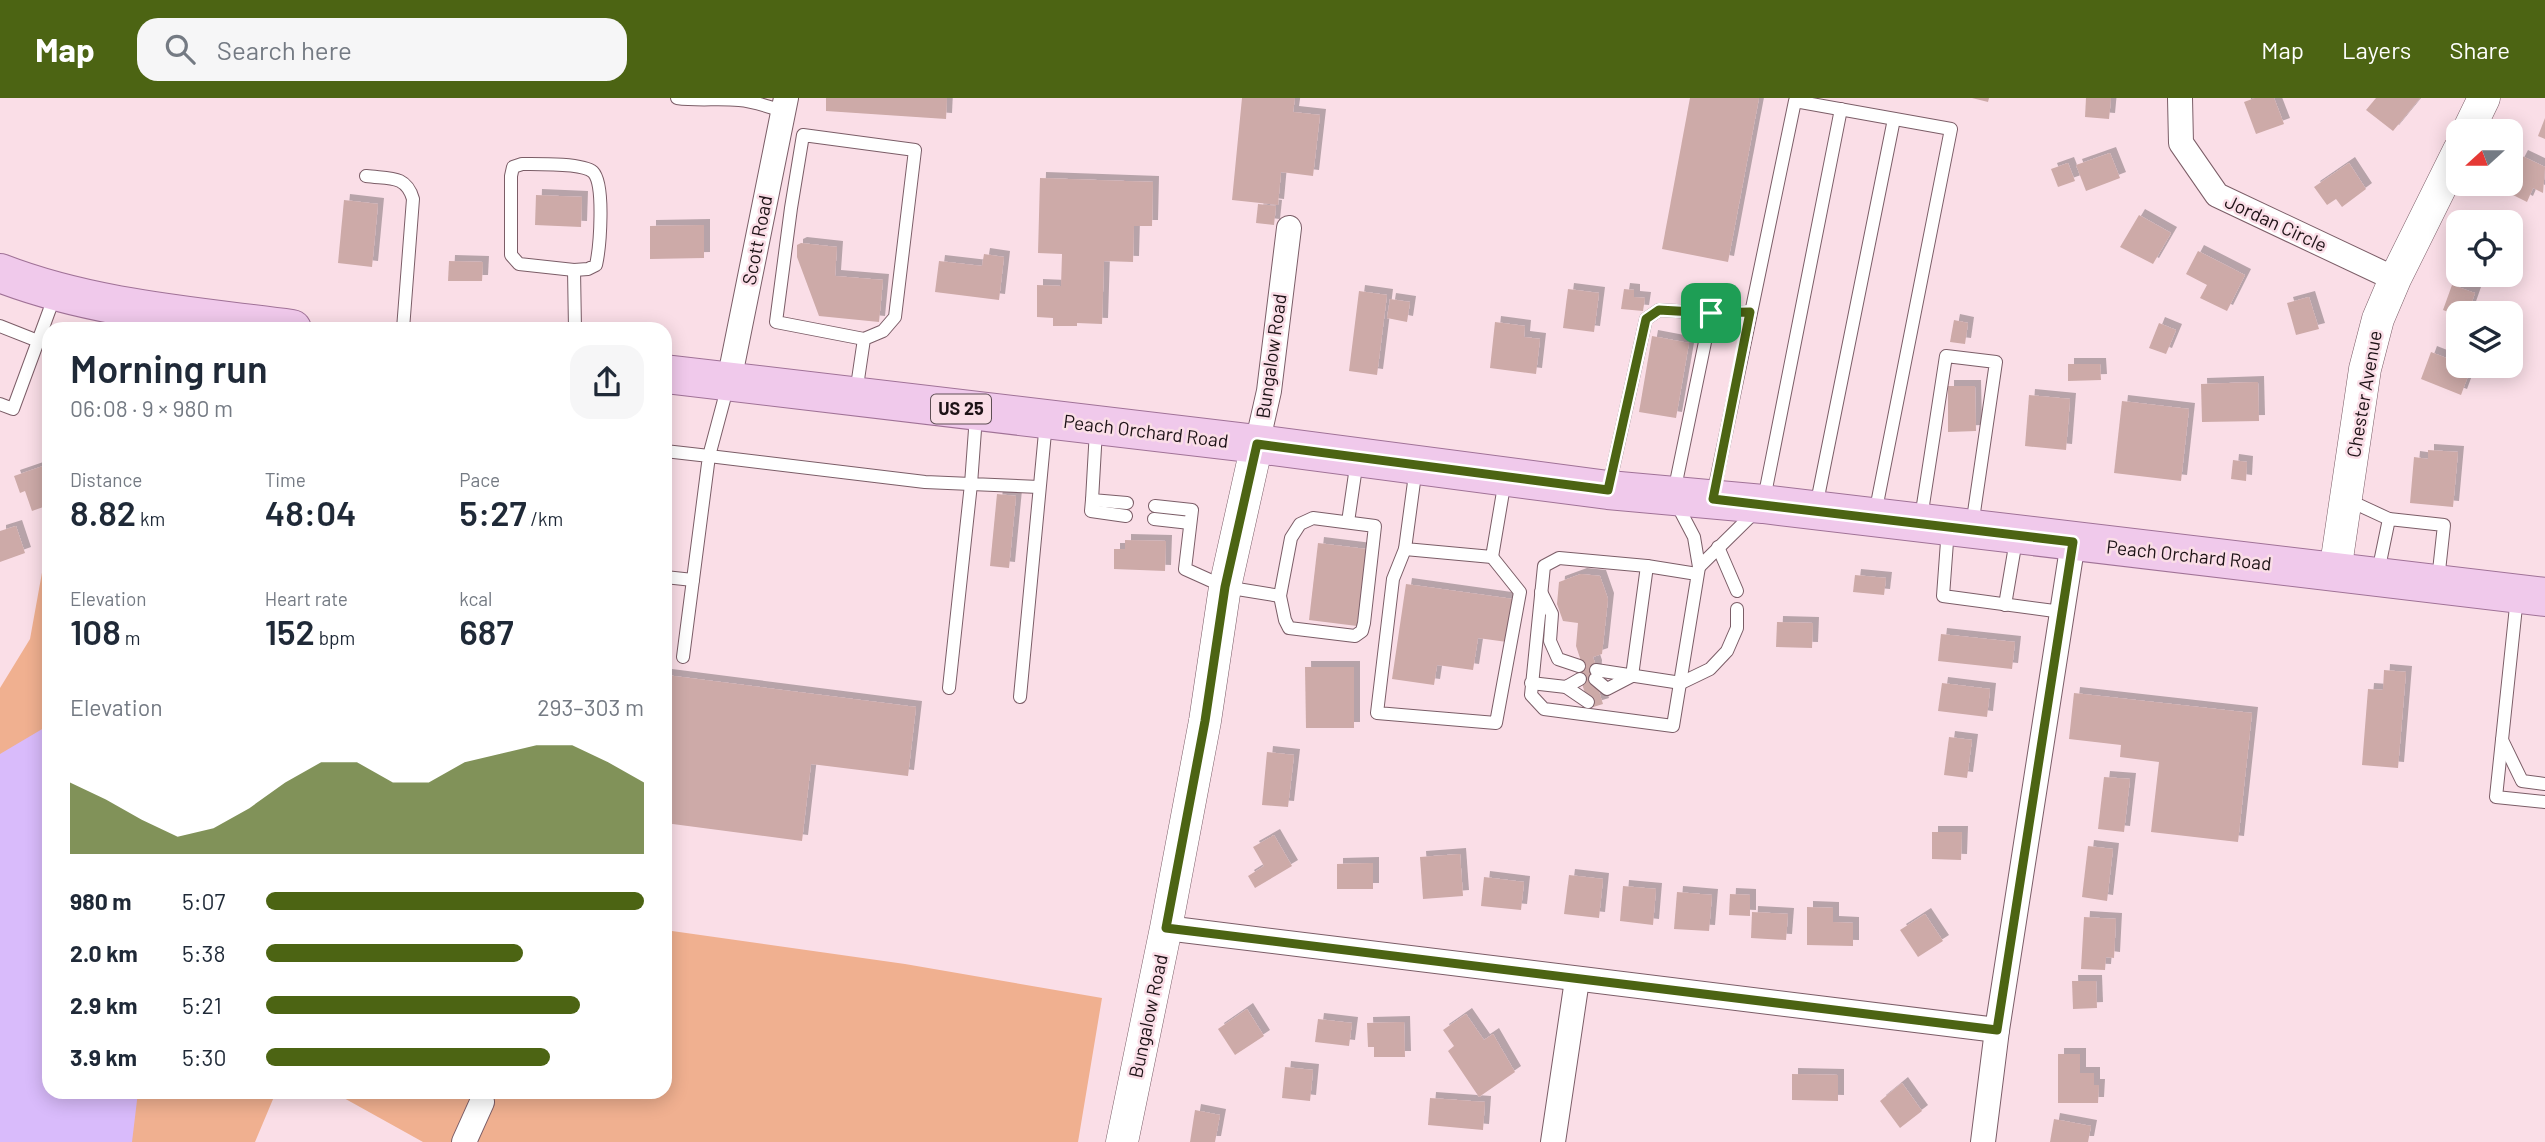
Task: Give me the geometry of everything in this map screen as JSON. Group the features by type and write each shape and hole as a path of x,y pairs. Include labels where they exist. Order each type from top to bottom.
{"main road":[{"path":"0,273 56,292 119,306 237,322"},
{"name":"Peach Orchard Road","path":"672,375 1046,418 1608,490 1713,499 2531,595"}],"street":[{"name":"Jordan Circle","path":"2180,98 2181,143 2217,195 2395,279"},
{"path":"2474,119 2484,98"},
{"name":"Scott Road","path":"729,382 784,105"},
{"name":"Chester Avenue","path":"2335,572 2365,369 2378,319 2446,176"},
{"name":"Bungalow Road","path":"1122,1142 1205,721 1225,587 1269,391 1289,228"},
{"path":"1983,1142 1997,1030 2073,542"},
{"path":"1166,928 1997,1030"},
{"path":"1553,1142 1577,979"},
{"path":"464,1142 482,1102"}],"lane":[{"path":"677,98 699,101 741,99 784,105"},
{"path":"1713,499 1795,101 1951,129 1874,518"},
{"path":"1698,570 1718,547 1763,505 1841,109"},
{"path":"1816,511 1894,118"},
{"path":"803,135 915,150 895,317 883,331 864,339 776,322 803,135"},
{"path":"522,164 582,167 592,172 599,184 599,252 596,264 587,269 574,270 519,264 511,255 513,167 522,164"},
{"path":"366,176 401,180 410,187 413,199 404,322"},
{"path":"764,204 791,208"},
{"path":"574,270 575,322"},
{"path":"45,322 56,292"},
{"path":"1608,490 1646,319 1659,310 1750,312"},
{"path":"1698,570 1559,558 1544,566 1531,695 1544,709 1674,726 1698,570 1694,537 1673,497 1711,313"},
{"path":"0,326 38,341"},
{"path":"0,404 13,409 42,330"},
{"path":"856,397 864,339"},
{"path":"1947,526 1996,362 1946,356 1947,526 1943,596 2062,612"},
{"path":"683,657 709,456 729,382"},
{"path":"949,688 971,484 976,411"},
{"path":"1020,697 1046,418"},
{"path":"1096,425 1091,511 1127,509"},
{"path":"672,452 925,482 1039,487"},
{"path":"1348,522 1357,457"},
{"path":"1405,549 1492,558 1520,592 1496,723 1377,713 1393,579 1405,549 1416,465"},
{"path":"1492,558 1506,476"},
{"path":"2347,499 2389,519 2444,525 2437,584"},
{"path":"1155,512 1192,510 1185,569 1225,587 1280,596"},
{"path":"1313,518 1348,522 1376,526 1362,631 1355,636 1289,628 1280,596 1292,538 1300,524 1313,518"},
{"path":"2377,577 2389,519"},
{"path":"2005,605 2017,536"},
{"path":"1718,547 1737,590"},
{"path":"1632,676 1647,566"},
{"path":"672,578 693,580"},
{"path":"1531,683 1566,687 1583,685 1558,659 1550,641 1552,614 1541,591"},
{"path":"2531,595 2502,740 2496,797 2545,802"},
{"path":"1632,676 1600,685 1632,676 1681,682 1710,669 1727,650 1737,628 1737,609"},
{"path":"2502,740 2522,781 2545,784"}],"shaded area":[{"path":"42,573 42,1099 273,1099 255,1142 0,1142 0,688 30,639"},
{"path":"42,729 42,1099 137,1099 132,1142 0,1142 0,754"},
{"path":"672,931 905,964 1102,998 1078,1142 423,1142 346,1099 672,1099"}],"building":[{"path":"826,98 947,98 946,119 826,111"},
{"path":"1242,98 1295,98 1293,112 1320,115 1313,176 1281,172 1278,205 1232,200"},
{"path":"1690,98 1759,98 1728,262 1662,249"},
{"path":"1972,98 1989,98 1988,102"},
{"path":"2086,98 2111,98 2109,119 2085,117"},
{"path":"2255,98 2274,98 2284,124 2256,134 2244,102"},
{"path":"2376,98 2420,98 2393,131 2366,110"},
{"path":"2545,118 2545,139 2538,136"},
{"path":"2110,153 2120,178 2086,191 2076,165"},
{"path":"2524,157 2545,167 2543,193 2533,188 2527,202 2515,196 2524,196"},
{"path":"2068,163 2075,181 2058,187 2051,169"},
{"path":"2349,163 2366,189 2342,207 2336,199 2327,205 2314,187"},
{"path":"1040,178 1153,182 1152,226 1134,226 1133,262 1104,261 1102,324 1053,326 1053,318 1037,317 1037,285 1061,286 1062,254 1038,253"},
{"path":"536,195 582,197 581,227 535,225"},
{"path":"344,200 378,204 372,267 338,263"},
{"path":"1258,204 1276,206 1274,225 1256,223"},
{"path":"2139,215 2171,233 2153,264 2120,247"},
{"path":"704,225 704,258 650,259 650,226"},
{"path":"801,243 837,247 835,276 883,280 879,322 819,316 797,257 797,245"},
{"path":"2198,251 2245,275 2227,311 2200,298 2207,285 2186,274"},
{"path":"984,254 1004,257 999,300 935,292 939,261 982,266"},
{"path":"449,261 483,262 482,281 448,281"},
{"path":"2451,287 2475,293 2472,301 2446,301"},
{"path":"1568,289 1599,293 1594,332 1563,328"},
{"path":"1624,289 1634,290 1634,297 1645,298 1643,311 1621,309"},
{"path":"1359,291 1387,295 1377,375 1349,371"},
{"path":"2309,297 2319,329 2296,335 2287,303"},
{"path":"1390,299 1410,302 1407,322 1387,318"},
{"path":"1954,320 1968,323 1965,344 1950,342"},
{"path":"1495,322 1525,326 1524,337 1540,339 1536,374 1490,368"},
{"path":"2159,323 2176,330 2166,354 2149,348"},
{"path":"1652,336 1689,343 1676,418 1639,412"},
{"path":"2431,352 2446,358 2446,378 2467,378 2461,395 2421,379"},
{"path":"2068,364 2100,364 2101,380 2068,381"},
{"path":"2258,382 2259,421 2202,422 2201,384"},
{"path":"1948,386 1975,386 1976,431 1948,432"},
{"path":"2029,395 2070,399 2066,450 2025,446"},
{"path":"2122,401 2189,409 2181,481 2114,473"},
{"path":"2428,450 2458,452 2453,507 2410,503 2414,457 2428,459"},
{"path":"2233,460 2247,462 2246,481 2231,479"},
{"path":"42,466 42,507 32,511 25,491 20,493 14,476"},
{"path":"997,494 1016,496 1009,568 990,566"},
{"path":"16,526 25,553 0,562 0,531"},
{"path":"1125,540 1166,541 1165,571 1114,569 1114,549 1125,549"},
{"path":"1318,543 1366,549 1357,626 1309,620"},
{"path":"1581,574 1600,576 1608,599 1602,654 1593,657 1596,666 1595,679 1603,704 1590,708 1579,675 1580,658 1576,646 1578,623 1563,621 1557,604 1559,582"},
{"path":"1855,575 1886,578 1884,595 1853,592"},
{"path":"1406,584 1513,599 1507,642 1478,638 1473,670 1437,665 1434,685 1392,679"},
{"path":"1777,622 1813,623 1812,648 1776,647"},
{"path":"1941,634 2015,642 2012,669 1938,661"},
{"path":"1305,667 1354,667 1354,728 1306,728"},
{"path":"2384,670 2406,672 2398,768 2362,765 2368,689 2383,690"},
{"path":"672,676 916,707 908,776 811,764 802,841 672,824"},
{"path":"1942,683 1990,689 1987,717 1938,711"},
{"path":"2074,693 2252,713 2238,842 2151,832 2159,762 2120,757 2121,745 2069,739"},
{"path":"1949,737 1972,740 1967,778 1944,775"},
{"path":"1267,752 1294,755 1288,807 1262,805"},
{"path":"2104,777 2130,779 2124,832 2098,829"},
{"path":"1932,832 1962,832 1961,860 1932,859"},
{"path":"1274,835 1292,866 1255,888 1248,876 1264,866 1253,847"},
{"path":"2088,846 2113,849 2107,901 2082,897"},
{"path":"1460,854 1463,896 1423,899 1420,857"},
{"path":"1373,863 1373,889 1337,889 1337,864"},
{"path":"1569,875 1603,879 1599,918 1564,914"},
{"path":"1484,877 1524,882 1521,910 1481,906"},
{"path":"1623,886 1656,889 1653,925 1620,921"},
{"path":"1677,892 1712,895 1709,931 1674,929"},
{"path":"1730,894 1750,895 1750,916 1729,915"},
{"path":"1807,907 1833,908 1833,922 1853,923 1853,946 1807,945"},
{"path":"1752,912 1788,914 1786,940 1751,938"},
{"path":"1925,914 1943,941 1918,957 1900,930"},
{"path":"2084,917 2116,919 2114,958 2106,957 2105,970 2081,969"},
{"path":"2072,981 2096,981 2097,1008 2073,1009"},
{"path":"1247,1009 1264,1036 1235,1055 1218,1029"},
{"path":"1466,1014 1484,1040 1493,1034 1515,1072 1479,1097 1448,1051 1454,1046 1443,1030"},
{"path":"1318,1019 1352,1023 1349,1046 1315,1042"},
{"path":"1404,1022 1405,1057 1374,1057 1374,1047 1368,1047 1367,1023"},
{"path":"2058,1054 2080,1054 2080,1073 2094,1073 2094,1085 2099,1085 2098,1103 2058,1103"},
{"path":"1285,1067 1313,1070 1310,1101 1282,1098"},
{"path":"1792,1074 1838,1075 1838,1101 1792,1100"},
{"path":"1902,1083 1922,1111 1900,1128 1880,1101"},
{"path":"1430,1098 1485,1102 1483,1130 1428,1125"},
{"path":"1195,1110 1220,1115 1215,1142 1190,1142"},
{"path":"2054,1119 2091,1126 2088,1142 2050,1142"}],"route":[{"path":"1659,310 1711,313 1750,312 1713,499 2073,542 1997,1030 1166,928 1205,721 1225,587 1257,444 1608,490 1646,319 1659,310"}]}
